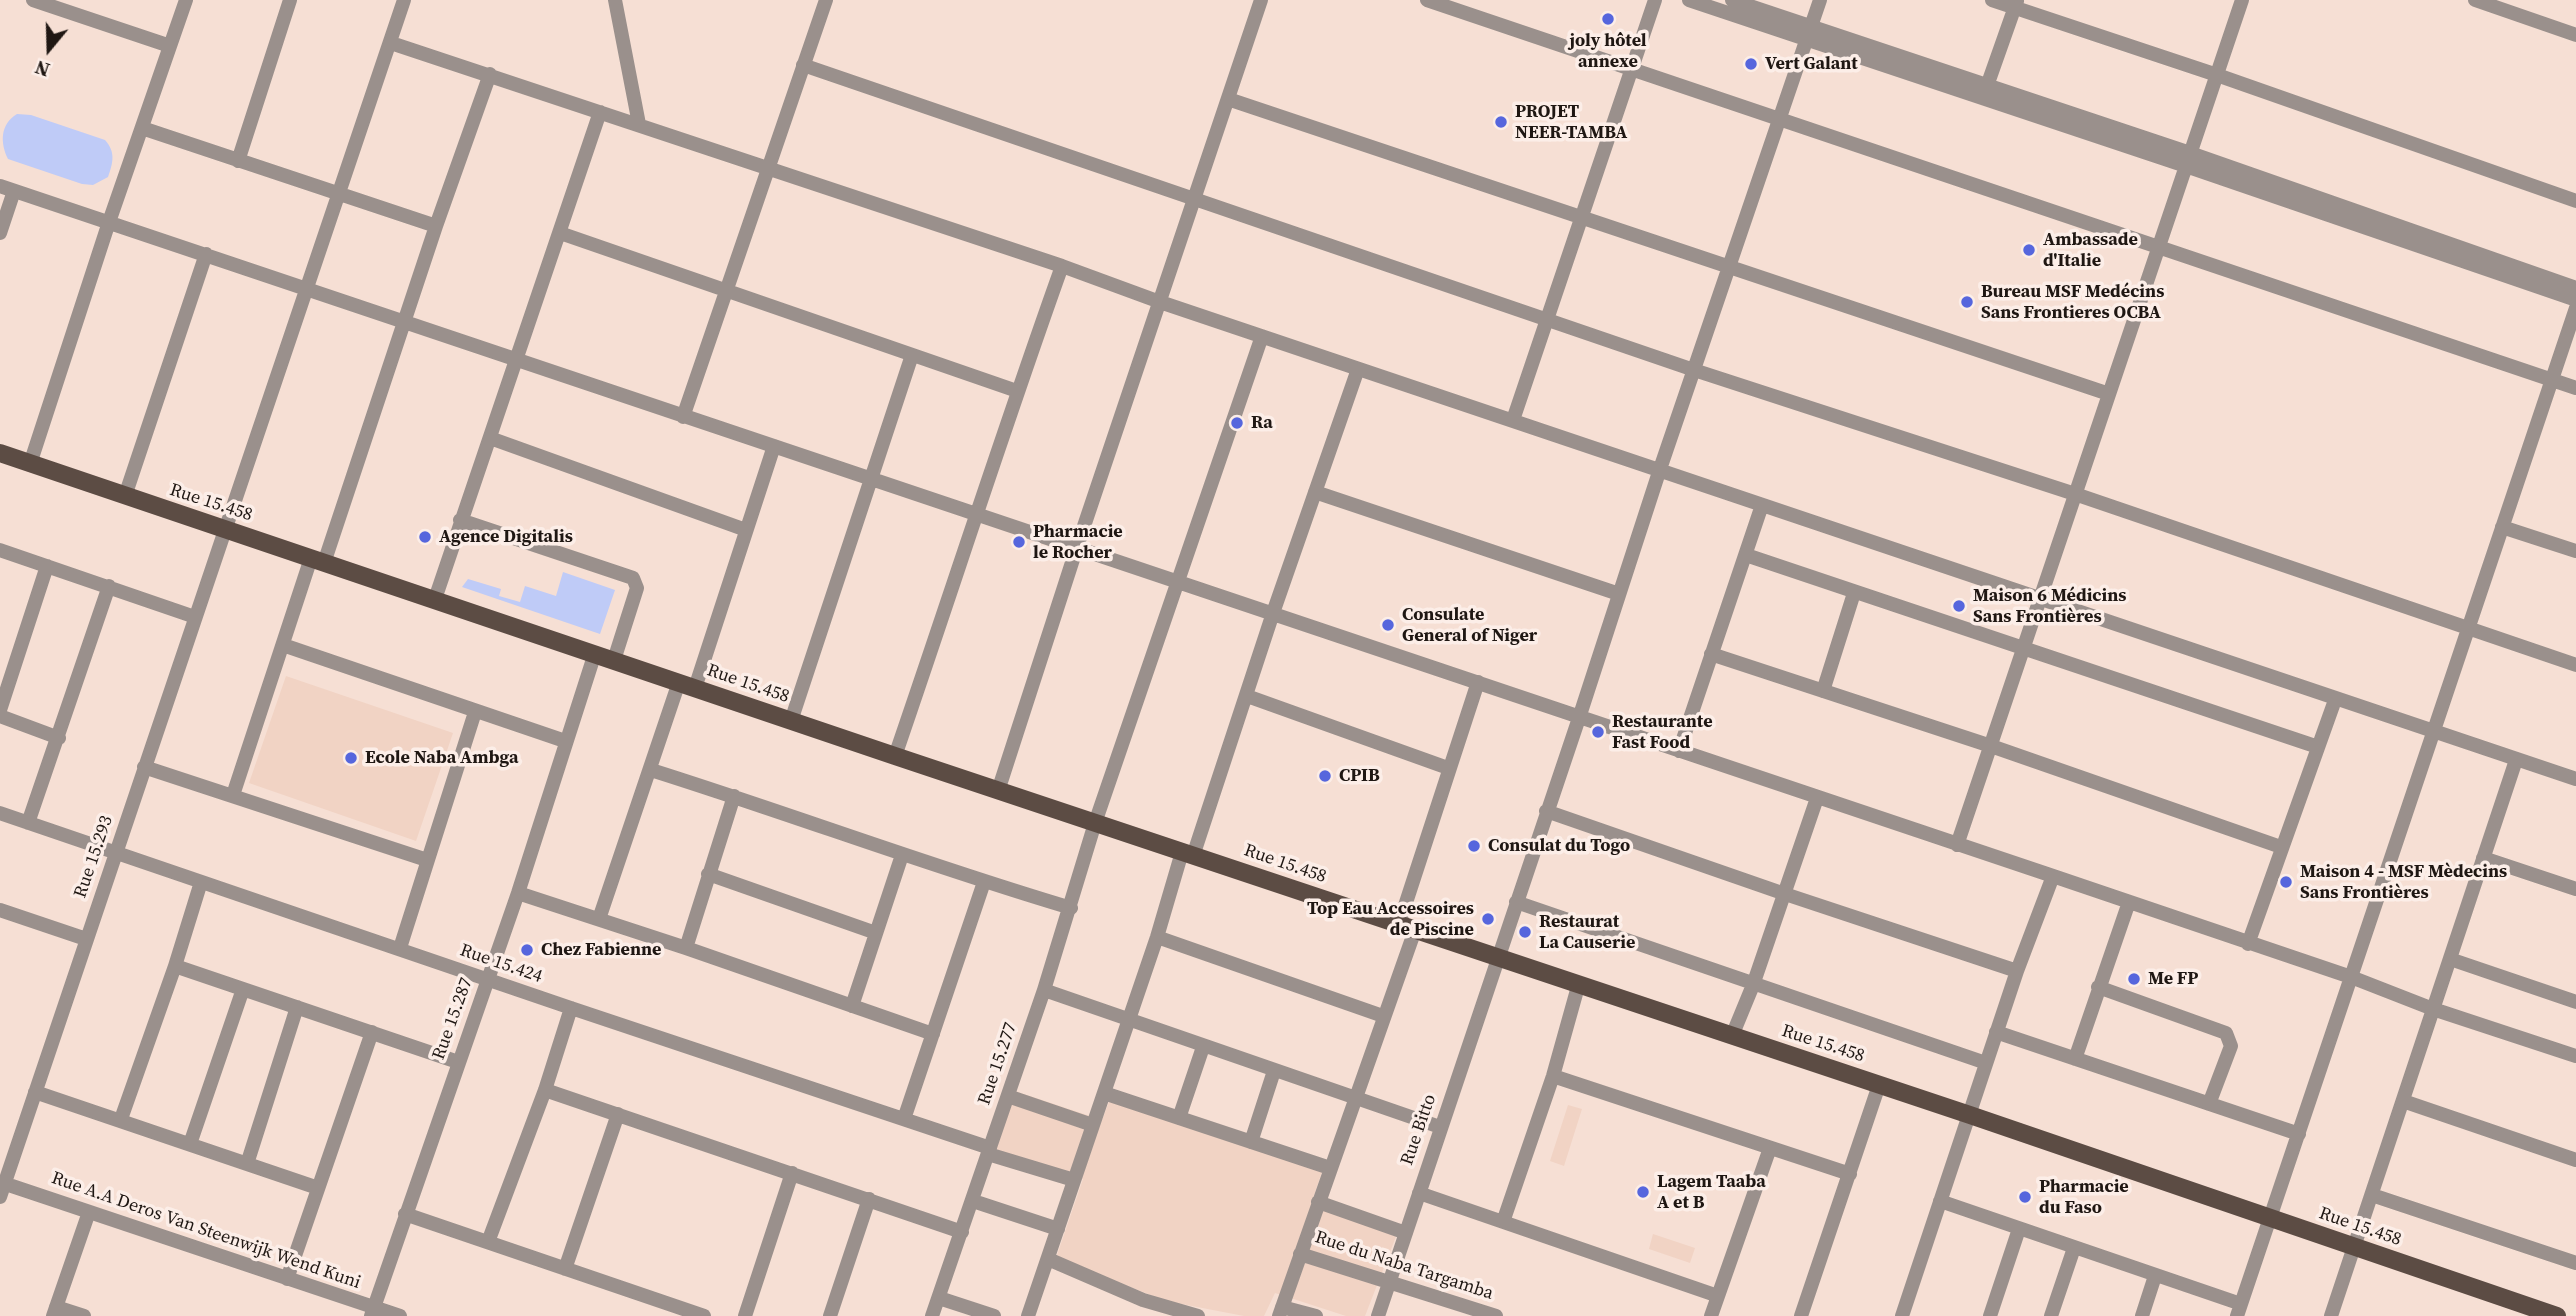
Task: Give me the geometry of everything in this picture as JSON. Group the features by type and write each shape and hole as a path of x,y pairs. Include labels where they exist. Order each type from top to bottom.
{"main road":[{"name":"Rue 15.458","path":"0,453 998,791 1880,1084 2557,1316"}],"street":[{"path":"33,0 170,46"},
{"path":"30,464 109,222 186,0"},
{"path":"238,161 290,0"},
{"name":"Rue 15.293","path":"1,1187 404,0"},
{"path":"615,0 639,124"},
{"path":"683,416 728,293 826,0"},
{"path":"998,791 1261,0"},
{"path":"1427,0 2576,388"},
{"path":"1513,421 1655,0"},
{"path":"1689,0 1987,86 2576,300"},
{"path":"1732,0 1810,33 2576,288"},
{"name":"Rue Bitto","path":"1378,1316 1660,469 1820,0"},
{"path":"1992,0 2016,4 2576,201"},
{"path":"1957,845 2242,0"},
{"path":"2475,0 2576,35"},
{"path":"1987,86 2016,4"},
{"path":"391,43 769,167 2335,700 2576,779"},
{"path":"803,65 1694,370 2075,494 2576,664"},
{"path":"233,795 283,645 405,321 490,74"},
{"path":"1228,99 2109,394"},
{"path":"435,599 600,112"},
{"path":"142,128 341,192 436,226"},
{"path":"0,233 7,189 2053,876 2576,1056"},
{"path":"560,233 1017,391"},
{"path":"125,496 206,254"},
{"path":"895,756 1017,391 1062,266"},
{"path":"1940,1201 2155,1276 2239,1310 2576,308"},
{"name":"Rue 15.277","path":"932,1316 1044,990 1095,823 1262,336"},
{"path":"790,720 912,355"},
{"path":"1028,1316 1157,937 1247,696 1358,369"},
{"path":"490,438 746,530"},
{"path":"599,919 651,770 687,685 746,530 774,446"},
{"path":"1315,492 1619,594"},
{"path":"1679,751 1762,505"},
{"path":"460,520 633,578 637,588 614,660"},
{"path":"2502,527 2576,551"},
{"path":"0,550 194,617"},
{"path":"1746,555 2318,747"},
{"path":"0,710 47,566"},
{"path":"28,823 109,586"},
{"path":"1823,691 1854,593"},
{"path":"283,645 565,741"},
{"name":"Rue 15.287","path":"372,1312 518,894 595,653"},
{"path":"1711,654 1991,746 2281,847"},
{"path":"1316,1316 1280,1311 1383,1016 1448,768 1478,682"},
{"path":"1247,696 1448,768"},
{"path":"2248,944 2335,700"},
{"path":"400,948 475,712"},
{"path":"0,716 59,737"},
{"path":"2331,1316 2516,760"},
{"path":"144,767 427,860"},
{"path":"651,770 984,882 1071,908"},
{"path":"686,948 734,796"},
{"path":"1732,1036 1753,985 1817,798"},
{"path":"1546,811 2017,971"},
{"name":"Rue 15.424","path":"0,813 905,1119 1074,1180"},
{"path":"852,1006 902,855"},
{"path":"2483,858 2576,889"},
{"path":"708,874 876,933"},
{"path":"1902,1316 1996,1032 2053,876"},
{"path":"121,1119 175,966 201,882"},
{"path":"905,1119 984,882"},
{"path":"518,894 686,948 933,1034"},
{"path":"1516,902 1986,1063"},
{"path":"2075,1059 2129,902"},
{"path":"1,913 86,939"},
{"path":"1157,937 1383,1016"},
{"path":"2450,960 2576,1002"},
{"path":"175,966 458,1062"},
{"path":"1503,1222 1553,1076 1579,984"},
{"path":"2098,988 2226,1033 2231,1046 2209,1104"},
{"path":"190,1144 243,989"},
{"path":"1044,990 1129,1022 1440,1127"},
{"path":"247,1164 297,1007"},
{"path":"488,1242 545,1090 571,1008"},
{"path":"287,1279 372,1032"},
{"path":"1996,1032 2299,1133"},
{"path":"1179,1118 1203,1047"},
{"path":"1251,1142 1274,1071"},
{"path":"1553,1076 1850,1174"},
{"path":"1801,1316 1880,1084"},
{"path":"545,1090 962,1232"},
{"path":"34,1092 121,1119 318,1188"},
{"path":"1104,1093 1330,1168"},
{"path":"1008,1096 1093,1125"},
{"path":"2403,1101 2576,1160"},
{"path":"565,1269 618,1114"},
{"path":"1711,1316 1770,1148"},
{"path":"746,1316 792,1173"},
{"name":"Rue A.A Deros Van Steenwijk Wend Kuni","path":"1,1187 89,1212 287,1279 372,1312 400,1316"},
{"path":"1419,1193 1718,1296"},
{"path":"2371,1195 2576,1263"},
{"path":"830,1316 869,1199"},
{"path":"973,1201 1058,1229"},
{"path":"1318,1202 1406,1233"},
{"path":"84,1316 55,1311 89,1212"},
{"path":"405,1214 704,1316"},
{"path":"1990,1316 2019,1229"},
{"path":"2051,1316 2074,1248"},
{"name":"Rue du Naba Targamba","path":"1300,1254 1475,1313 1496,1316"},
{"path":"1048,1259 1159,1311 1198,1316"},
{"path":"2141,1316 2155,1276"},
{"path":"939,1298 994,1316"}],"shaded area":[{"path":"17,114 31,115 105,140 113,158 108,177 93,185 82,184 8,159 3,134 7,123"},
{"path":"563,572 615,590 600,634 462,587 468,579 501,589 499,596 520,602 525,586 556,596"},
{"name":"Ecole Naba Ambga","path":"286,676 453,733 416,841 249,783"},
{"path":"1015,1091 1102,1120 1110,1099 1323,1169 1311,1204 1397,1234 1365,1316 1346,1316 1275,1293 1264,1316 1244,1316 1166,1301 1056,1258 1083,1179 996,1150"},
{"path":"1568,1105 1582,1109 1564,1166 1550,1161"},
{"path":"1653,1234 1695,1248 1690,1263 1649,1249"}],"place":[{"name":"joly hôtel annexe","path":"1608,19"},
{"name":"Vert Galant","path":"1751,64"},
{"name":"PROJET NEER-TAMBA","path":"1501,122"},
{"name":"Ambassade d'Italie","path":"2029,250"},
{"name":"Bureau MSF Medécins Sans Frontieres OCBA","path":"1967,302"},
{"name":"Ra","path":"1237,423"},
{"name":"Agence Digitalis","path":"425,537"},
{"name":"Pharmacie le Rocher","path":"1019,542"},
{"name":"Maison 6 Médicins Sans Frontières","path":"1959,606"},
{"name":"Consulate General of Niger","path":"1388,625"},
{"name":"Restaurante Fast Food","path":"1598,732"},
{"name":"Ecole Naba Ambga","path":"351,758"},
{"name":"CPIB","path":"1325,776"},
{"name":"Consulat du Togo","path":"1474,846"},
{"name":"Maison 4 - MSF Mèdecins Sans Frontières","path":"2286,882"},
{"name":"Top Eau Accessoires de Piscine","path":"1488,919"},
{"name":"Restaurat La Causerie","path":"1525,932"},
{"name":"Chez Fabienne","path":"527,950"},
{"name":"Me FP","path":"2134,979"},
{"name":"Lagem Taaba A et B","path":"1643,1192"},
{"name":"Pharmacie du Faso","path":"2025,1197"}]}
